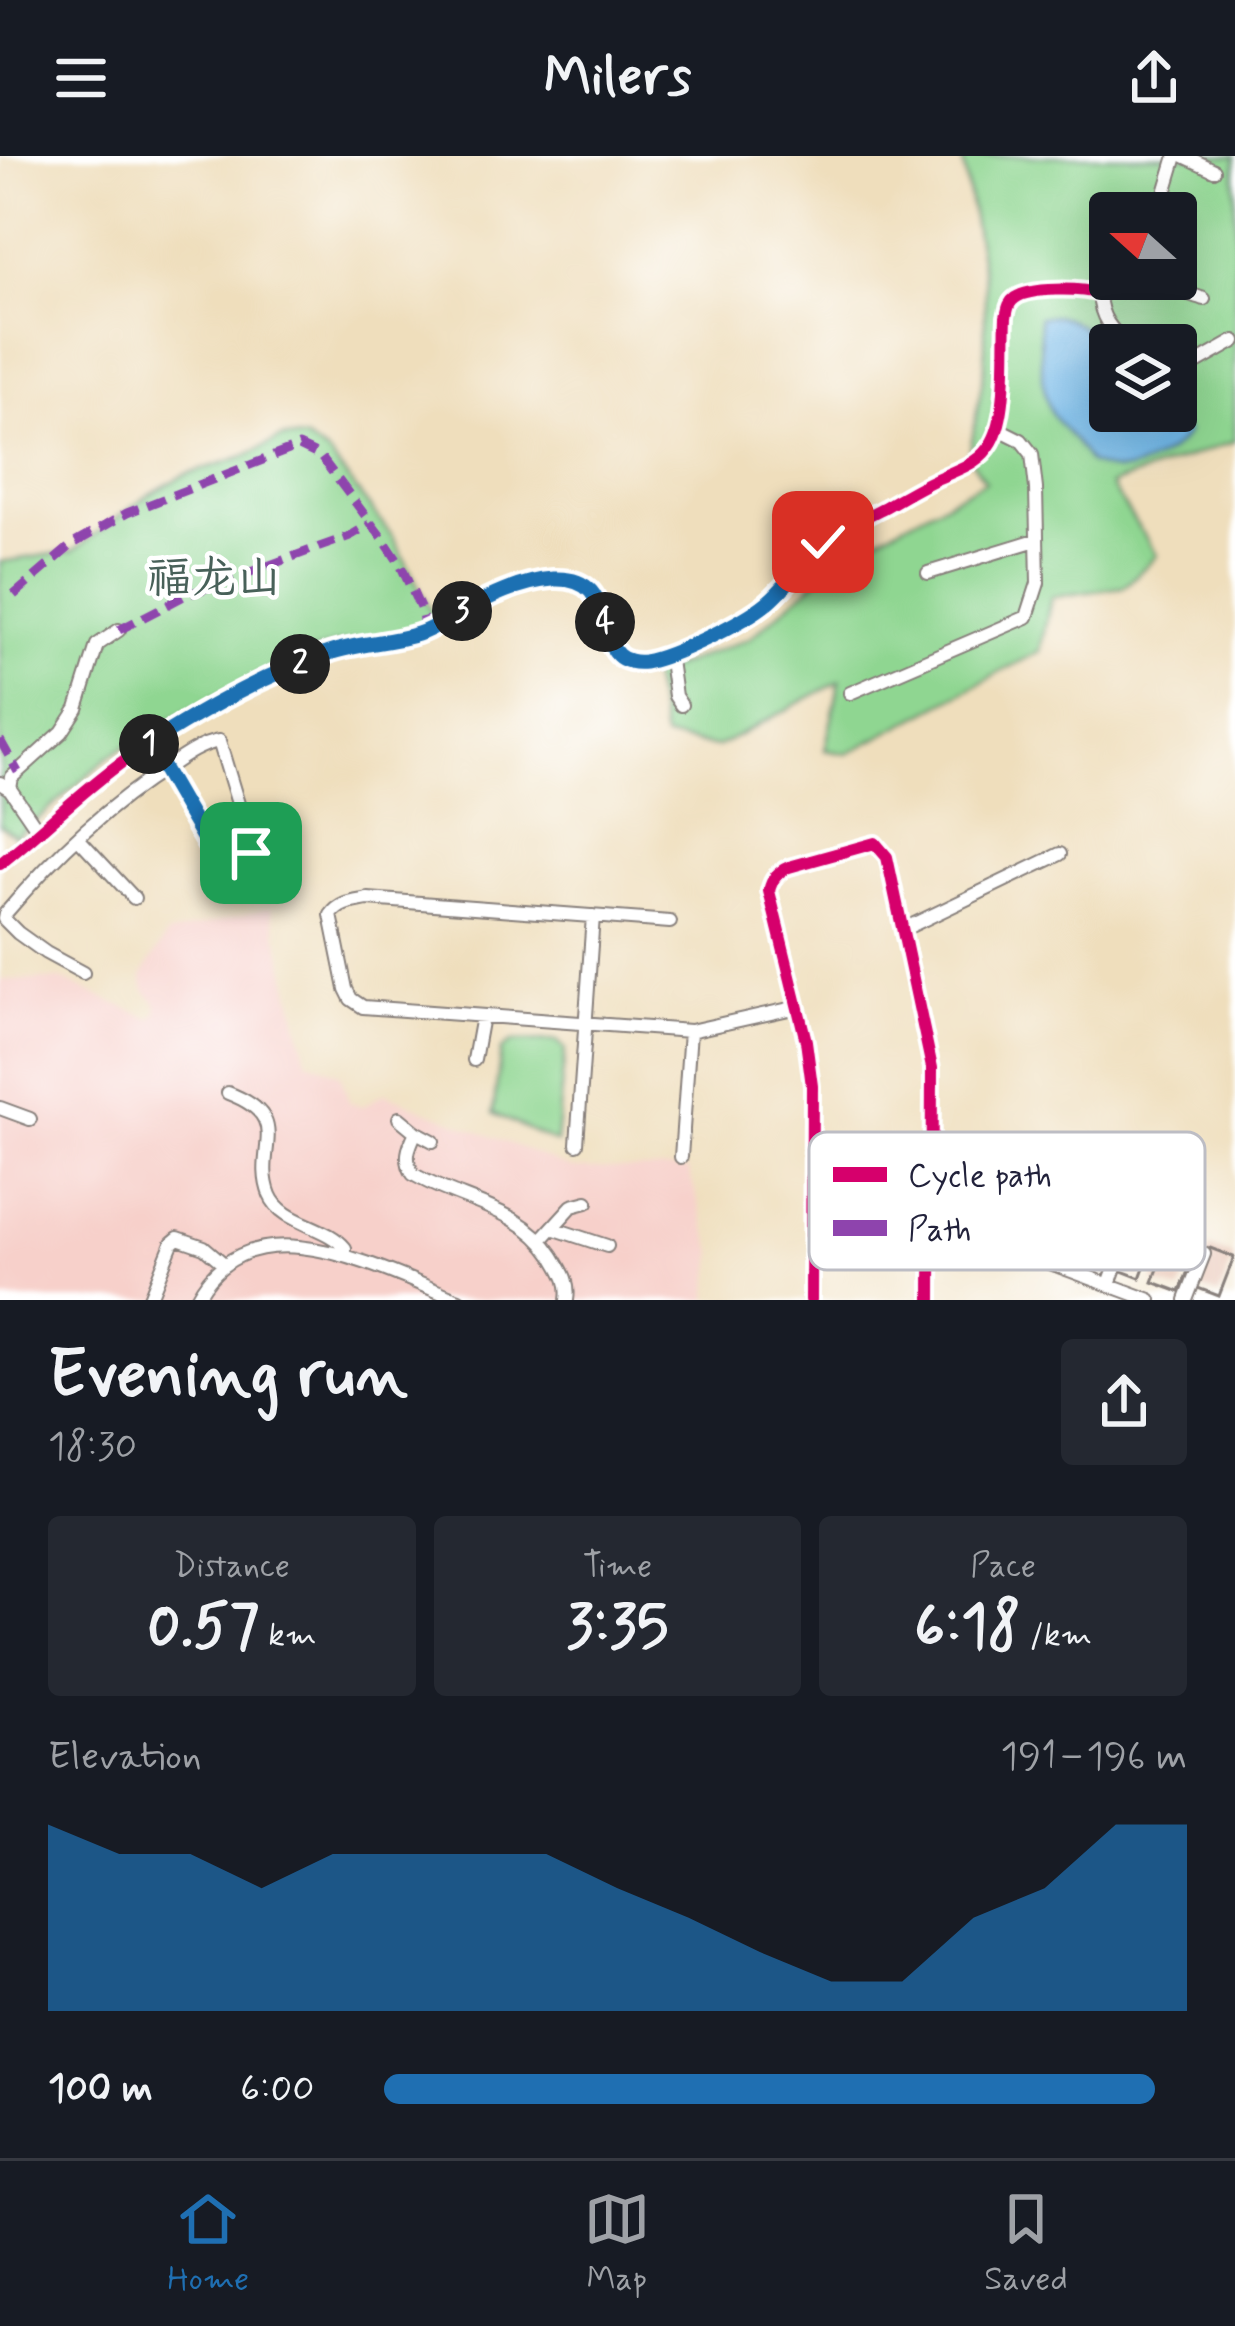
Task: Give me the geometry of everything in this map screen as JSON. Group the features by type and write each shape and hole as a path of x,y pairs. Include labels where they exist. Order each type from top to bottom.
{"street":[{"path":"1167,192 1180,156 1214,170"},
{"path":"0,844 5,860 124,760 218,702 295,666 352,646 414,636 490,598 550,579 583,584 596,598 617,655 630,662 669,653 749,616 838,531 969,466 984,454 997,428 1009,306 1015,298 1089,291"},
{"path":"1197,296 1204,298"},
{"path":"1197,362 1235,341"},
{"path":"850,693 1027,617 1038,583 1032,454 1022,440 997,428"},
{"path":"928,573 1036,540"},
{"path":"38,830 5,786 62,732 77,709 97,645 119,630"},
{"path":"669,653 675,696 681,705"},
{"path":"83,973 17,933 5,914 44,868 122,798 164,769 199,747 219,741 252,850 217,862 164,769 149,744"},
{"path":"78,838 134,898"},
{"path":"812,1132 806,1040 769,891 772,881 788,867 875,843 886,856 932,1068 932,1132"},
{"path":"23,844 44,868"},
{"path":"902,929 1060,854"},
{"path":"670,922 368,899 336,907 331,915 346,989 363,1007 690,1031 798,1007"},
{"path":"578,1144 593,916"},
{"path":"474,1060 482,1016"},
{"path":"681,1157 690,1031"},
{"path":"228,1093 262,1113 268,1130 268,1190 273,1201 281,1210 334,1237 345,1256"},
{"path":"0,1108 29,1119"},
{"path":"399,1118 433,1141"},
{"path":"416,1132 407,1154 413,1174 518,1219 542,1239 568,1282 567,1300"},
{"path":"542,1239 572,1206 587,1202"},
{"path":"552,1228 607,1246"},
{"path":"149,1300 178,1238 204,1247 224,1264"},
{"path":"196,1300 224,1264 278,1245 345,1256 459,1300"},
{"path":"811,1270 811,1300"},
{"path":"931,1270 931,1300"},
{"path":"1071,1270 1150,1300"},
{"path":"1109,1284 1114,1270"},
{"path":"1186,1300 1198,1270"}],"shaded area":[{"path":"271,907 307,1060 340,1074 349,1102 362,1107 384,1093 573,1169 688,1169 714,1252 708,1300 0,1300 0,980 61,980 152,1019 158,1011 142,976 167,935"}],"green space":[{"path":"962,156 1235,156 1235,441 1110,485 1157,555 1124,587 1051,597 1040,651 847,754 825,750 840,681 717,747 664,738 651,676 750,638 847,554 985,481 969,457 985,366 985,286"},
{"name":"福龙山","path":"282,438 305,439 329,455 393,537 434,617 416,630 334,645 280,664 164,723 108,757 15,836 0,825 0,562 73,551 148,495 183,476"},
{"path":"557,1041 565,1049 556,1143 493,1113 501,1050 512,1042"}],"water":[{"path":"1039,317 1071,320 1089,332 1089,432 1186,432 1182,440 1137,468 1111,470 1089,463 1049,406"}],"building":[{"path":"1210,1248 1234,1257 1219,1296 1195,1287"},
{"path":"1119,1270 1143,1270 1140,1278"},
{"path":"1158,1270 1188,1270 1180,1292 1153,1282"}],"marked path":[{"path":"14,595 73,544 127,513 299,446 320,456 386,543 400,564 426,631"},
{"path":"119,630 184,596 350,536 370,524"},
{"path":"0,740 18,772"}],"cycle path":[{"path":"0,864 109,772 222,700 325,654 419,633 511,590 560,579 580,584 593,596 613,645 622,657 636,662 667,655 729,627 774,597 829,538 982,455 1001,415 1006,317 1013,300 1044,290 1089,293"},
{"path":"812,1132 806,1041 769,891 776,876 789,867 875,843 887,857 932,1068 932,1132"},
{"path":"811,1270 811,1300"},
{"path":"931,1270 931,1300"}],"route":[{"path":"251,853 217,862 149,744 218,702 295,666 352,646 414,636 490,598 550,579 583,584 596,598 617,655 644,662 749,616 770,601 823,542"}]}
